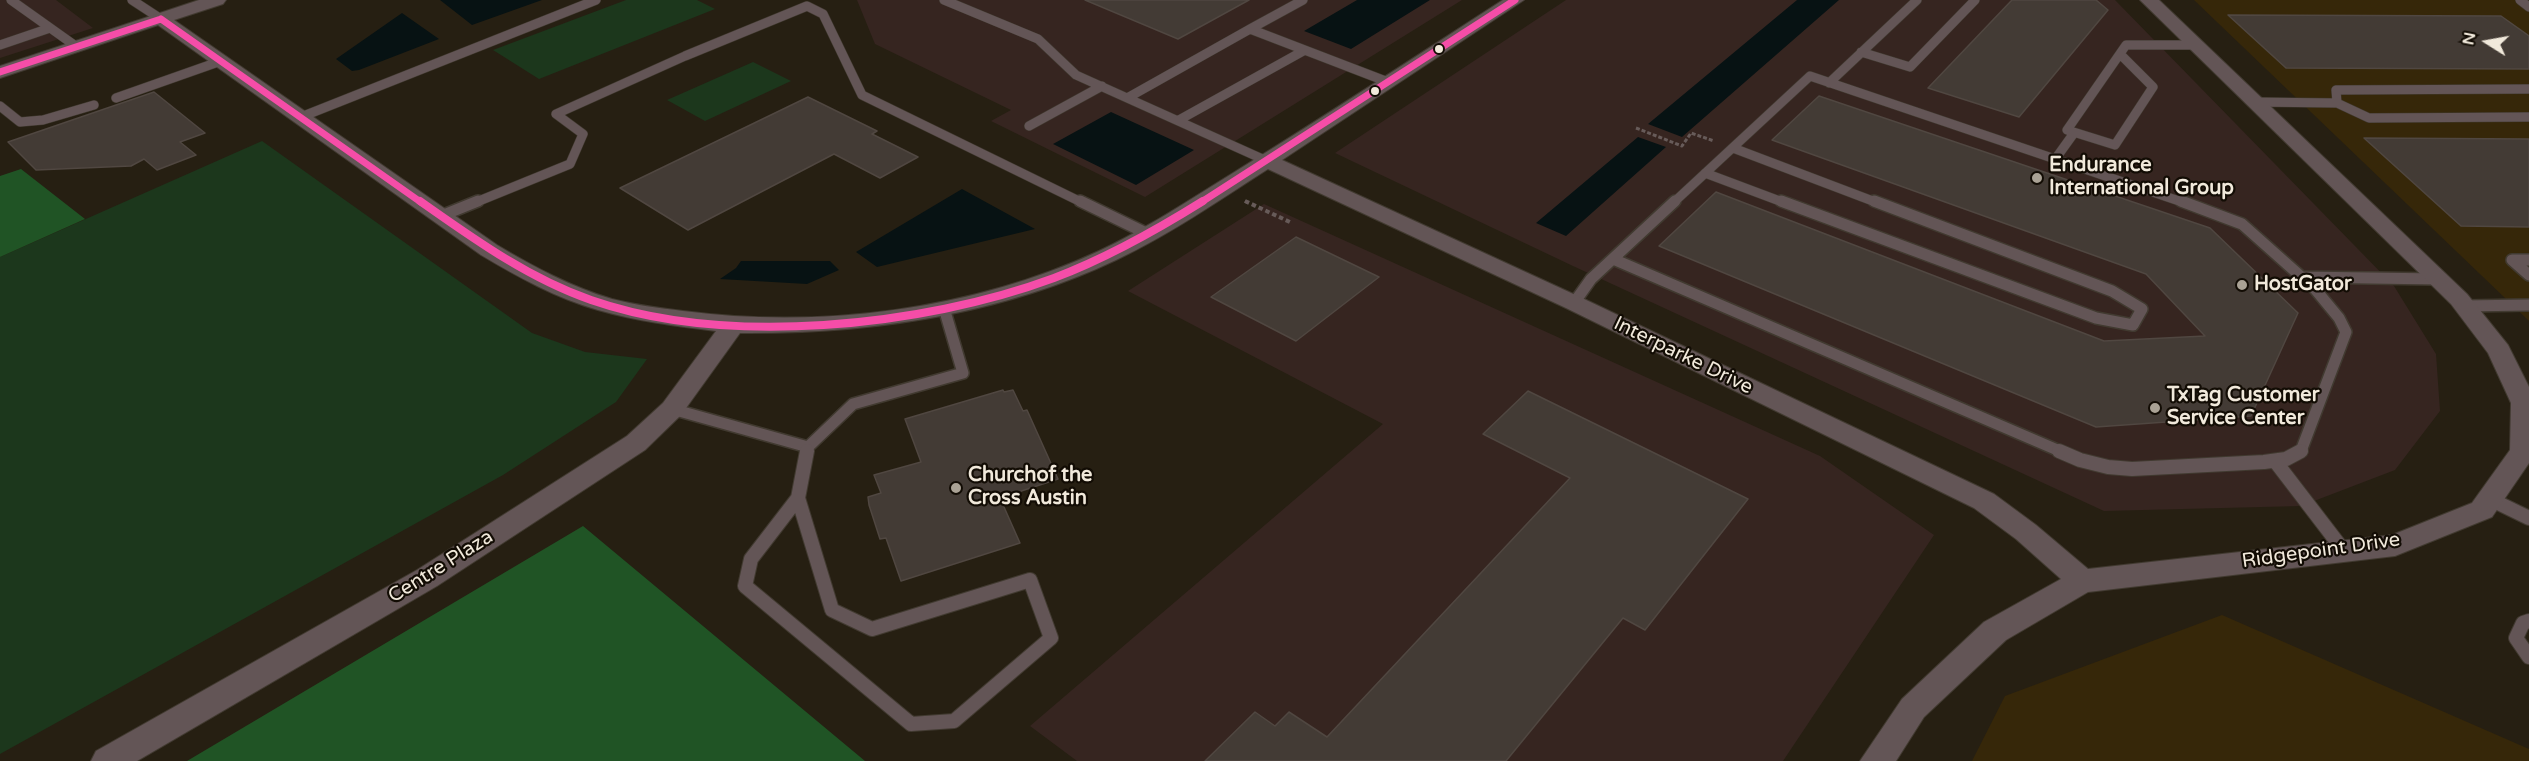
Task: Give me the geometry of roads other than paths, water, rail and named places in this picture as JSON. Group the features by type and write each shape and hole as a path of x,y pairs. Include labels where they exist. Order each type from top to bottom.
{"street":[{"path":"0,72 217,0"},
{"path":"161,19 489,250 543,282 587,298 660,315 732,325 810,323 886,317 944,308 1024,287 1094,261 1148,234 1267,161 1515,0"},
{"name":"Ridgepoint Drive","path":"1877,761 1913,708 1995,631 2082,581 2395,545 2482,510 2523,452 2526,414 2524,403 2499,351 2464,306 2149,0"},
{"name":"Interparke Drive","path":"1267,161 1574,303 1984,501 2026,532 2082,581"},
{"name":"Centre Plaza","path":"108,761 427,578 636,443 672,409 732,325"}],"lane":[{"path":"11,0 76,47"},
{"path":"132,0 161,19"},
{"path":"301,117 596,0"},
{"path":"944,0 1038,39 1076,75 1267,161"},
{"path":"1129,97 1303,0"},
{"path":"1830,82 1917,0"},
{"path":"1861,52 1910,67 1975,0"},
{"path":"2520,0 2529,7"},
{"path":"441,216 570,164 583,134 556,114 685,56 807,6 823,14 862,95 1148,234"},
{"path":"0,45 51,28"},
{"path":"1250,28 1388,82"},
{"path":"2120,54 2153,87 2115,145 2067,130 2126,45 2194,45"},
{"path":"1179,120 1305,50"},
{"path":"116,98 220,61"},
{"path":"1574,303 1590,281 1613,259 1810,76 2231,218 2242,224 2301,277 2332,308 2346,332 2301,451 2286,459 2275,461 2132,470 2080,460 1613,259"},
{"path":"1029,126 1102,86"},
{"path":"2337,103 2336,90 2529,89"},
{"path":"2253,102 2337,103 2369,118 2529,117"},
{"path":"0,106 20,122 43,120 94,105"},
{"path":"2056,158 2074,133"},
{"path":"1706,173 2096,318 2133,325 2142,309 2112,291 1733,148"},
{"path":"2529,260 2512,260 2529,275"},
{"path":"2301,277 2438,279"},
{"path":"2464,306 2529,305"},
{"path":"798,498 832,610 872,629 1030,580 1052,638 954,721 911,724 745,586 751,559 798,498 808,447 854,404 963,373 944,308"},
{"path":"672,409 808,447"},
{"path":"2275,461 2344,551"},
{"path":"2490,499 2529,518"},
{"path":"2529,621 2523,623 2516,638 2529,657"}],"place":[{"name":"Endurance International Group","path":"2037,178"},
{"name":"HostGator","path":"2242,285"},
{"name":"TxTag Customer Service Center","path":"2155,408"},
{"name":"Churchof the Cross Austin","path":"956,488"}]}
